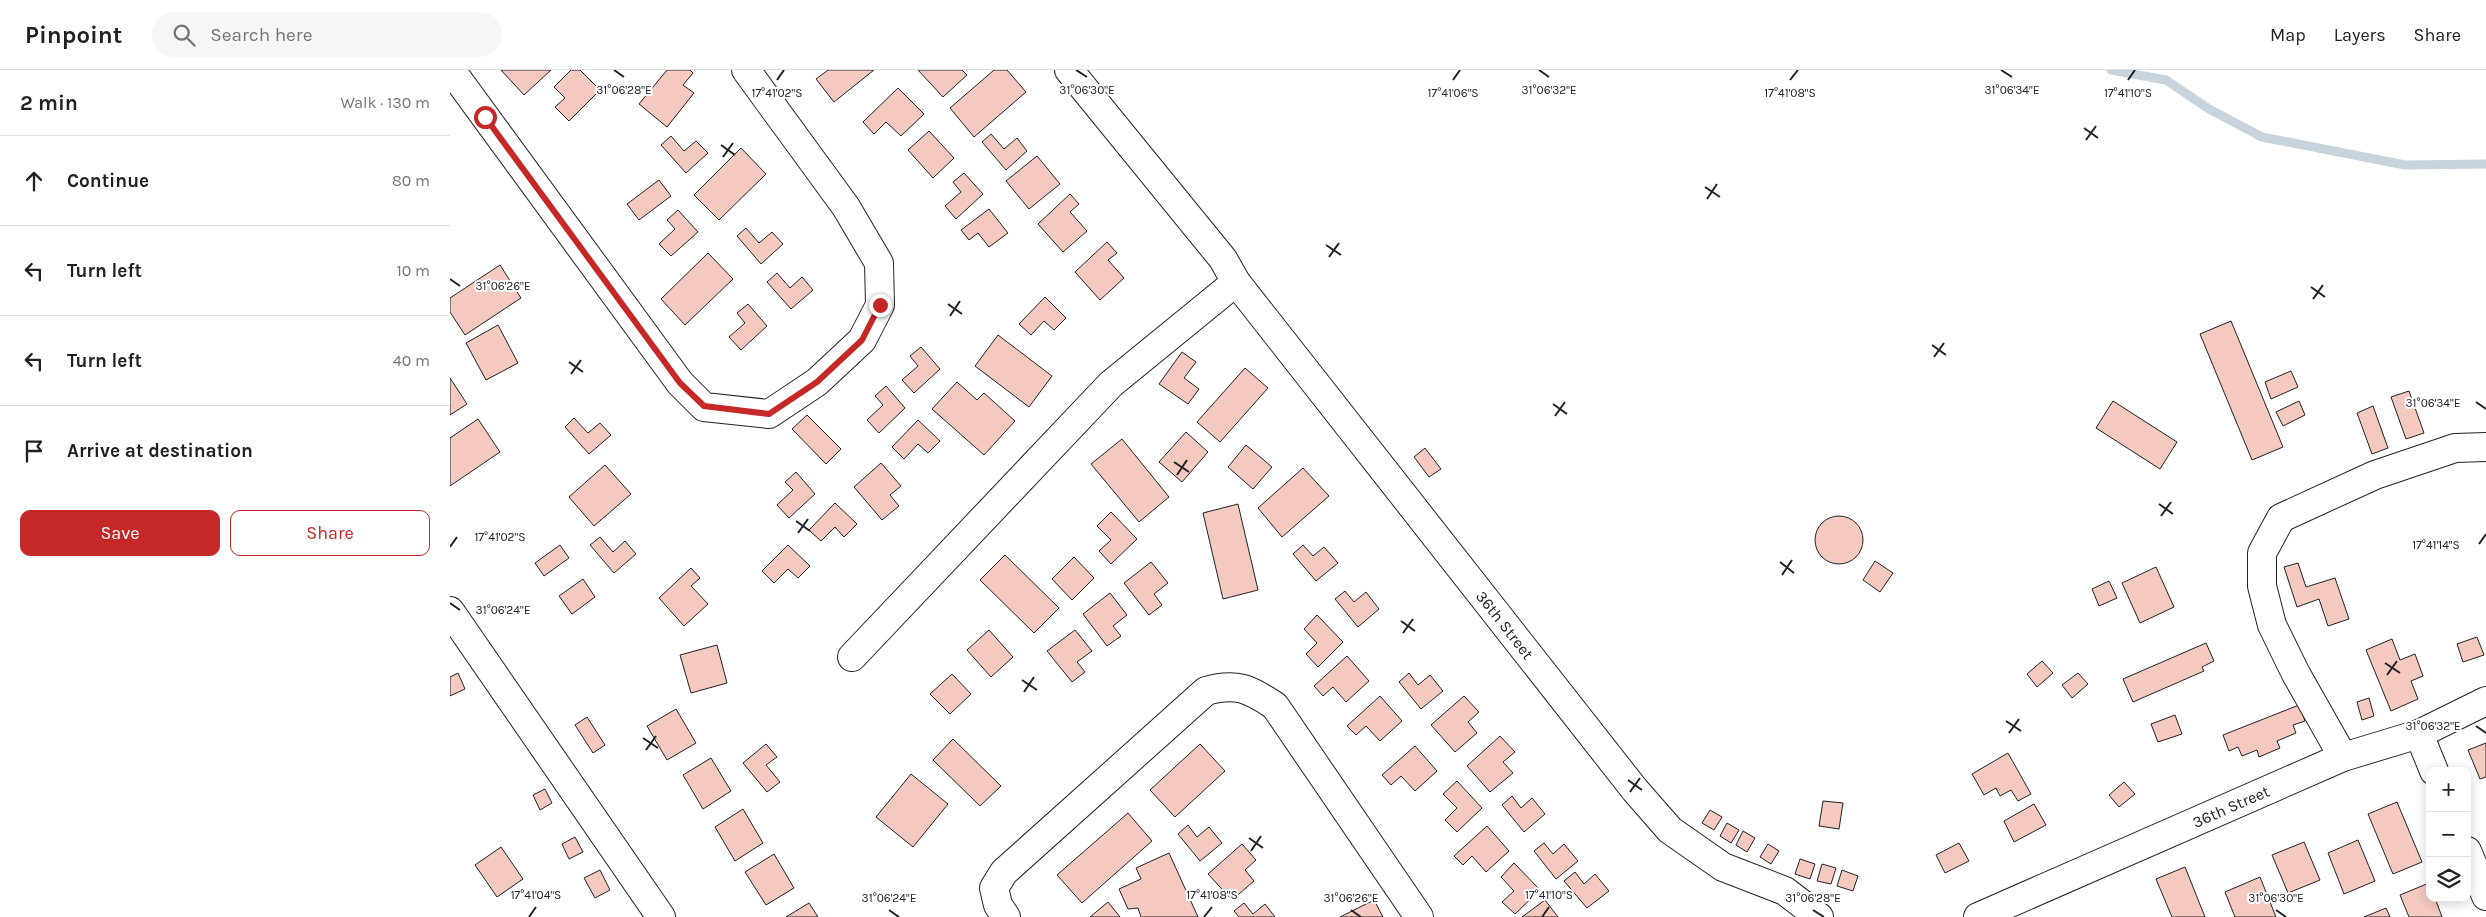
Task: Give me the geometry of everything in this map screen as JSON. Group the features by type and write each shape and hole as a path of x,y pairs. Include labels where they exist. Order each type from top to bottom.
{"street":[{"path":"451,70 680,383 704,406 769,414 817,382 862,340 880,305 879,263 846,207 746,70"},
{"name":"36th Street","path":"1069,70 1223,259 1236,282 1550,683 1670,830 1722,867 1785,891 1819,917"},
{"path":"852,657 1111,384 1236,282"},
{"path":"2343,757 2296,674 2272,625 2262,586 2262,553 2281,518 2375,475 2455,448 2486,447"},
{"path":"450,611 661,917"},
{"path":"1006,917 998,905 994,888 1004,872 1206,691 1225,686 1255,693 1275,706 1419,917"},
{"name":"36th Street","path":"1978,917 2343,757 2418,734 2486,701"},
{"path":"2418,734 2432,767"},
{"path":"2470,857 2486,896"}],"building":[{"path":"501,70 551,70 524,95"},
{"path":"571,70 580,70 600,90 569,121 555,107 565,98 554,87"},
{"path":"667,70 690,70 693,73 683,85 694,93 667,127 639,104"},
{"path":"828,70 874,70 834,102 816,79"},
{"path":"918,70 962,70 967,75 943,97"},
{"path":"994,70 1007,70 1026,92 974,137 950,108"},
{"path":"898,88 924,114 901,136 886,122 874,134 863,122"},
{"path":"929,131 954,158 933,178 908,150"},
{"path":"991,134 1004,149 1017,138 1027,151 1006,170 982,142"},
{"path":"671,136 684,151 696,141 708,153 686,173 661,145"},
{"path":"741,148 766,174 719,220 694,195"},
{"path":"1037,156 1060,184 1029,209 1006,181"},
{"path":"964,173 983,194 956,219 945,206 961,192 953,182"},
{"path":"659,180 671,196 639,220 627,204"},
{"path":"1070,194 1079,204 1070,212 1087,231 1063,252 1038,224"},
{"path":"989,209 1008,233 989,247 978,233 969,240 961,230"},
{"path":"678,210 698,232 671,256 659,244 675,229 667,220"},
{"path":"746,228 759,243 772,232 783,244 761,264 737,236"},
{"path":"1107,242 1117,253 1108,260 1124,278 1100,300 1075,272"},
{"path":"708,253 733,279 685,325 661,299"},
{"path":"500,265 521,298 465,335 450,312 450,298"},
{"path":"777,273 790,288 802,277 813,290 791,309 767,282"},
{"path":"1045,297 1066,318 1054,330 1044,321 1031,335 1019,324"},
{"path":"748,304 767,326 741,350 729,337 745,323 737,313"},
{"path":"2231,321 2283,447 2252,460 2200,334"},
{"path":"498,325 518,363 486,380 466,343"},
{"path":"998,335 1052,376 1029,407 975,366"},
{"path":"921,347 940,369 914,393 902,380 918,366 910,356"},
{"path":"1182,352 1196,362 1184,378 1199,389 1188,404 1159,384"},
{"path":"1245,368 1268,388 1220,442 1197,422"},
{"path":"2291,371 2298,387 2271,399 2265,382"},
{"path":"450,378 467,404 450,415"},
{"path":"957,382 977,400 984,393 1015,421 984,455 932,409"},
{"path":"886,386 905,408 879,433 867,420 883,405 875,396"},
{"path":"2409,391 2424,433 2406,439 2391,397"},
{"path":"2113,401 2177,442 2160,469 2096,428"},
{"path":"2299,401 2305,415 2283,426 2276,412"},
{"path":"2373,406 2388,448 2372,454 2357,413"},
{"path":"807,415 841,449 826,464 792,429"},
{"path":"574,418 588,433 600,423 611,435 589,454 565,427"},
{"path":"478,419 500,452 450,486 450,438"},
{"path":"918,420 940,441 928,453 918,444 904,459 892,447"},
{"path":"1186,432 1208,452 1182,482 1159,462"},
{"path":"1122,439 1169,497 1139,522 1091,464"},
{"path":"1246,445 1272,467 1253,489 1228,467"},
{"path":"1425,448 1441,469 1429,477 1414,457"},
{"path":"881,463 901,486 890,495 899,506 882,520 854,487"},
{"path":"605,465 631,494 594,526 569,497"},
{"path":"1303,468 1329,496 1282,537 1258,508"},
{"path":"796,472 815,494 789,518 777,505 793,490 785,482"},
{"path":"835,503 857,524 844,537 835,527 821,541 809,530"},
{"path":"1238,504 1258,590 1223,599 1203,513"},
{"path":"1111,512 1137,539 1111,564 1099,551 1111,540 1097,526"},
{"path":"1834,516 1844,516 1853,520 1859,526 1863,540 1859,554 1853,560 1844,564 1834,564 1825,560 1819,554 1815,545 1815,535 1819,526 1825,520"},
{"path":"600,537 613,552 625,541 636,554 614,573 590,545"},
{"path":"560,545 569,558 544,576 535,563"},
{"path":"788,545 810,566 798,578 788,569 774,583 762,571"},
{"path":"1303,545 1313,556 1324,547 1338,563 1316,581 1293,554"},
{"path":"1005,555 1059,608 1034,633 980,580"},
{"path":"1074,557 1094,578 1072,600 1052,579"},
{"path":"1875,561 1893,573 1880,592 1863,580"},
{"path":"1151,562 1168,583 1154,594 1162,605 1149,615 1124,583"},
{"path":"2298,563 2306,587 2335,578 2349,619 2328,626 2319,599 2297,607 2284,567"},
{"path":"2156,567 2174,607 2140,623 2122,583"},
{"path":"691,568 700,578 691,586 708,604 684,626 659,598"},
{"path":"583,579 595,597 572,614 559,596"},
{"path":"2109,581 2117,598 2099,606 2092,589"},
{"path":"1345,591 1354,602 1366,592 1379,609 1358,627 1335,599"},
{"path":"1110,593 1127,615 1113,626 1121,636 1107,646 1083,614"},
{"path":"1317,615 1343,642 1318,667 1306,654 1317,643 1304,629"},
{"path":"989,630 1013,657 991,677 967,650"},
{"path":"1075,630 1092,651 1077,662 1085,672 1072,682 1047,651"},
{"path":"2477,637 2484,655 2463,662 2457,644"},
{"path":"2392,639 2400,660 2415,654 2423,676 2411,681 2418,699 2391,711 2366,650"},
{"path":"2206,643 2214,661 2202,667 2204,671 2133,702 2123,679"},
{"path":"717,645 727,683 691,693 680,655"},
{"path":"1347,656 1369,681 1346,702 1333,687 1323,696 1314,686"},
{"path":"2042,661 2053,673 2037,687 2027,674"},
{"path":"458,673 465,689 450,696 450,677"},
{"path":"1409,673 1418,685 1430,675 1443,691 1421,709 1399,682"},
{"path":"2078,673 2088,684 2072,698 2062,685"},
{"path":"952,674 971,694 950,714 930,694"},
{"path":"1380,696 1402,721 1380,741 1366,726 1356,735 1347,726"},
{"path":"1464,696 1479,712 1468,722 1477,733 1455,752 1431,725"},
{"path":"2369,698 2374,716 2362,720 2357,702"},
{"path":"2299,705 2305,721 2293,725 2296,733 2277,741 2280,748 2259,757 2257,750 2242,756 2238,747 2229,751 2223,735"},
{"path":"676,709 696,743 667,760 647,726"},
{"path":"2175,715 2182,734 2158,742 2151,724"},
{"path":"587,717 605,745 593,753 575,725"},
{"path":"1500,736 1515,752 1503,762 1513,773 1490,792 1467,766"},
{"path":"953,739 1001,786 980,806 933,760"},
{"path":"2486,743 2486,777 2480,779 2468,750"},
{"path":"766,744 777,757 766,765 780,782 767,792 743,763"},
{"path":"1200,744 1225,771 1175,817 1150,790"},
{"path":"1415,746 1437,771 1415,791 1401,776 1391,785 1382,775"},
{"path":"2008,753 2031,794 2018,801 2011,790 2000,796 1996,788 1984,795 1972,774"},
{"path":"711,758 731,791 703,809 683,775"},
{"path":"911,774 948,804 913,847 876,817"},
{"path":"1457,781 1482,808 1457,832 1445,820 1457,808 1443,794"},
{"path":"2124,782 2135,794 2119,807 2109,795"},
{"path":"545,789 552,803 540,810 533,795"},
{"path":"1512,796 1521,808 1532,798 1545,814 1524,832 1502,805"},
{"path":"1823,801 1843,803 1839,829 1819,826"},
{"path":"2397,802 2422,862 2393,874 2368,814"},
{"path":"2034,804 2046,825 2014,842 2004,821"},
{"path":"743,809 763,843 735,861 715,827"},
{"path":"1710,810 1722,817 1714,830 1702,823"},
{"path":"1128,813 1152,841 1082,903 1057,875"},
{"path":"1727,823 1739,830 1731,843 1720,836"},
{"path":"1188,825 1197,837 1209,827 1222,843 1200,861 1178,834"},
{"path":"1487,826 1509,851 1486,872 1472,856 1463,865 1454,856"},
{"path":"1743,831 1755,838 1747,852 1736,845"},
{"path":"575,837 583,852 569,859 562,844"},
{"path":"2358,840 2375,881 2344,894 2328,853"},
{"path":"2304,842 2320,880 2288,893 2272,855"},
{"path":"1544,843 1553,854 1564,844 1578,861 1556,879 1534,851"},
{"path":"1959,843 1969,861 1945,873 1936,855"},
{"path":"1242,844 1256,860 1245,870 1254,881 1232,900 1208,874"},
{"path":"1768,844 1779,851 1771,864 1760,857"},
{"path":"501,847 523,879 497,897 475,865"},
{"path":"1169,853 1198,917 1141,917 1138,908 1128,909 1119,889 1141,879 1136,868"},
{"path":"774,854 794,888 766,905 745,872"},
{"path":"1800,859 1815,864 1810,879 1795,874"},
{"path":"1514,863 1540,890 1515,914 1502,902 1514,891 1501,877"},
{"path":"1822,864 1836,868 1831,884 1817,881"},
{"path":"2185,867 2205,917 2172,917 2156,879"},
{"path":"600,870 610,890 595,898 584,878"},
{"path":"1842,870 1858,876 1853,891 1837,886"},
{"path":"1575,872 1584,884 1595,874 1609,891 1587,908 1564,881"},
{"path":"2260,877 2276,917 2235,917 2225,892"},
{"path":"2426,884 2426,902 2436,902 2442,917 2409,917 2400,895"},
{"path":"1374,900 1383,917 1340,917"},
{"path":"1545,900 1558,917 1522,917"},
{"path":"1108,902 1120,917 1090,917"},
{"path":"809,903 818,917 786,917"},
{"path":"1244,903 1253,914 1265,904 1275,917 1239,917 1234,911"},
{"path":"2386,908 2390,917 2364,917"}],"waterway":[{"path":"2111,70 2166,80 2209,109 2262,137 2405,165 2486,164"}],"route":[{"path":"485,117 680,383 704,406 769,414 817,382 862,340 880,305"}]}
